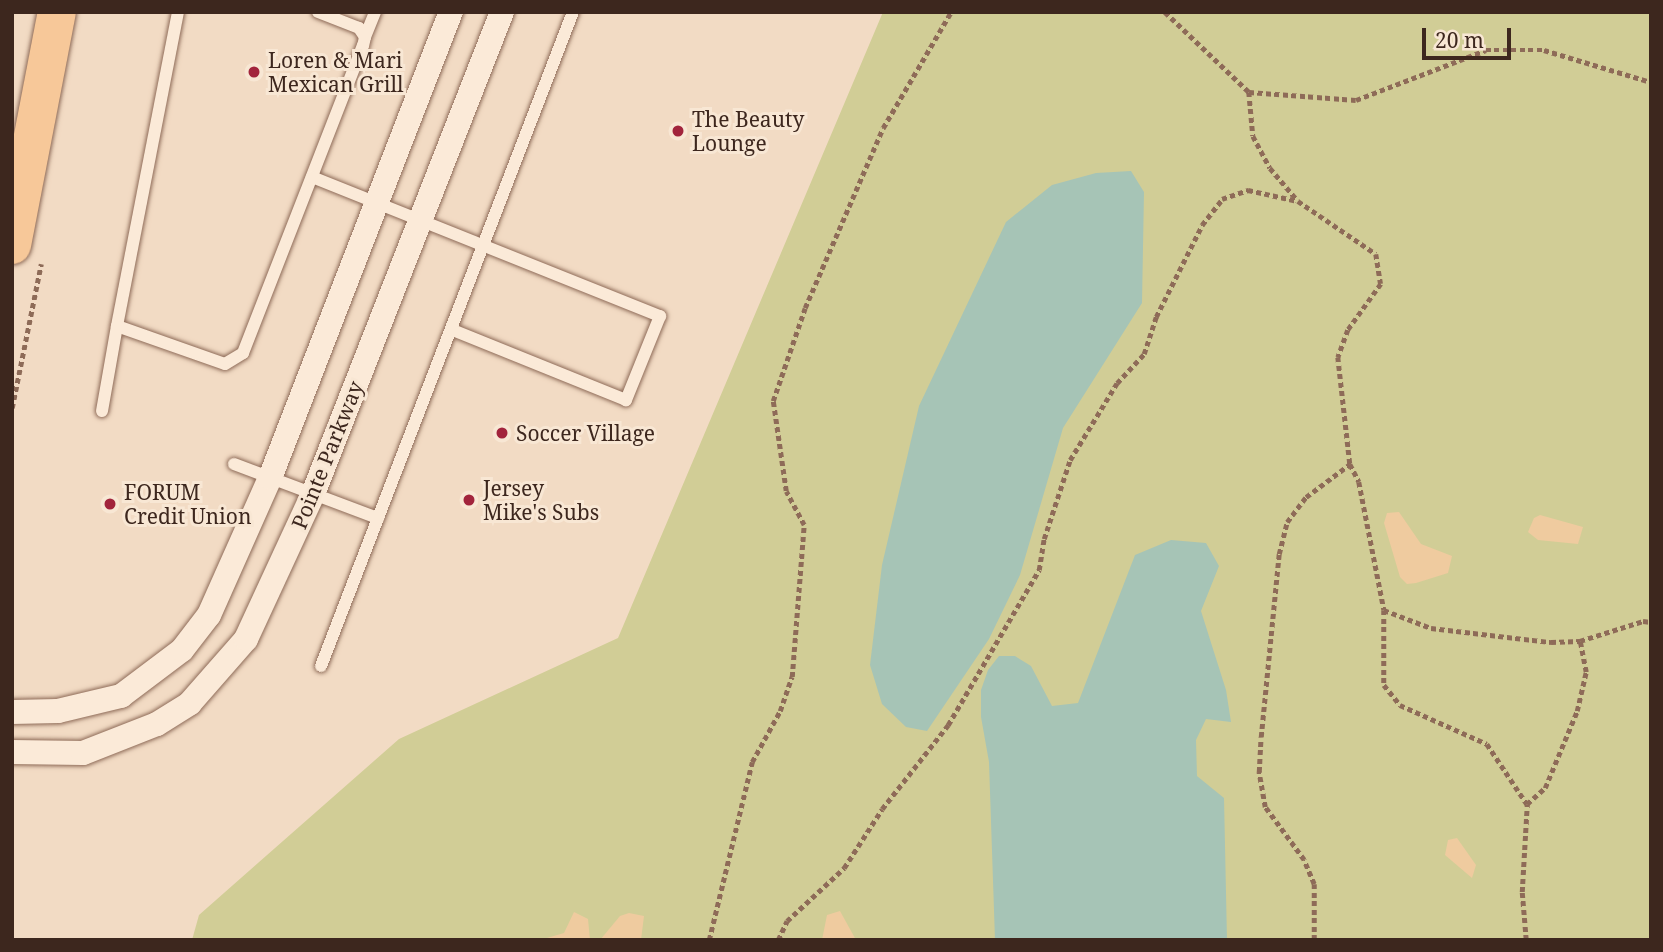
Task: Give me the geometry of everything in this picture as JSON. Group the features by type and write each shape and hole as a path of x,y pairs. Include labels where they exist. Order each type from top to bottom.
{"main road":[{"path":"12,245 57,12"}],"street":[{"path":"12,712 58,711 121,696 182,650 209,615 270,478 451,12"},
{"name":"Pointe Parkway","path":"12,752 83,753 120,741 190,703 246,639 313,494 502,12"}],"lane":[{"path":"102,411 178,12"},
{"path":"318,12 359,28 365,37"},
{"path":"117,326 225,364 234,362 243,353 374,12"},
{"path":"321,666 485,247 573,12"},
{"path":"312,177 660,317 626,400 453,330"},
{"path":"234,464 378,518"}],"path":[{"path":"709,940 752,762 780,710 792,677 804,525 786,491 773,401 805,308 883,128 946,27 951,12"},
{"path":"1165,12 1249,92 1356,100 1486,50 1544,50 1651,82"},
{"path":"1249,92 1253,136 1270,169 1298,201 1376,254 1381,284 1348,330 1338,357 1350,464 1359,482 1384,610 1384,685 1400,705 1487,744 1527,804 1522,892 1526,940"},
{"path":"778,940 786,922 844,868 882,809 948,725 1039,570 1044,539 1070,460 1117,383 1144,354 1156,317 1202,225 1222,199 1248,190 1298,201"},
{"path":"1314,940 1314,884 1304,860 1265,807 1259,772 1261,737 1279,554 1287,522 1306,497 1350,464"},
{"path":"1384,610 1453,632 1580,641 1643,621 1651,622"},
{"path":"1527,804 1545,789 1577,711 1586,672 1580,641"}],"shaded area":[{"path":"883,12 1651,12 1651,940 192,940 199,915 399,739 618,638"},
{"path":"1131,171 1144,192 1142,303 1063,428 1020,575 989,639 927,731 906,727 882,704 870,665 882,565 919,406 1006,222 1052,185 1096,173"},
{"path":"1171,540 1206,543 1219,566 1201,611 1226,690 1231,722 1206,719 1196,740 1197,776 1224,798 1227,940 995,940 989,762 981,717 981,690 988,670 999,656 1015,656 1031,666 1052,706 1078,703 1135,555"}],"sand":[{"path":"1399,512 1421,544 1452,556 1448,573 1407,584 1400,577 1384,523 1387,513"},
{"path":"1540,515 1583,527 1578,544 1538,540 1528,532 1534,518"},
{"path":"1457,838 1476,865 1472,878 1445,855 1448,840"},
{"path":"840,911 856,940 822,940 827,915"},
{"path":"574,912 588,919 590,940 540,940 564,933"},
{"path":"629,913 644,916 641,940 600,940 620,916"}],"place":[{"name":"Loren & Mari Mexican Grill","path":"254,72"},
{"name":"The Beauty Lounge","path":"678,131"},
{"name":"Soccer Village","path":"502,433"},
{"name":"Jersey Mike's Subs","path":"469,500"},
{"name":"FORUM Credit Union","path":"110,504"}]}
